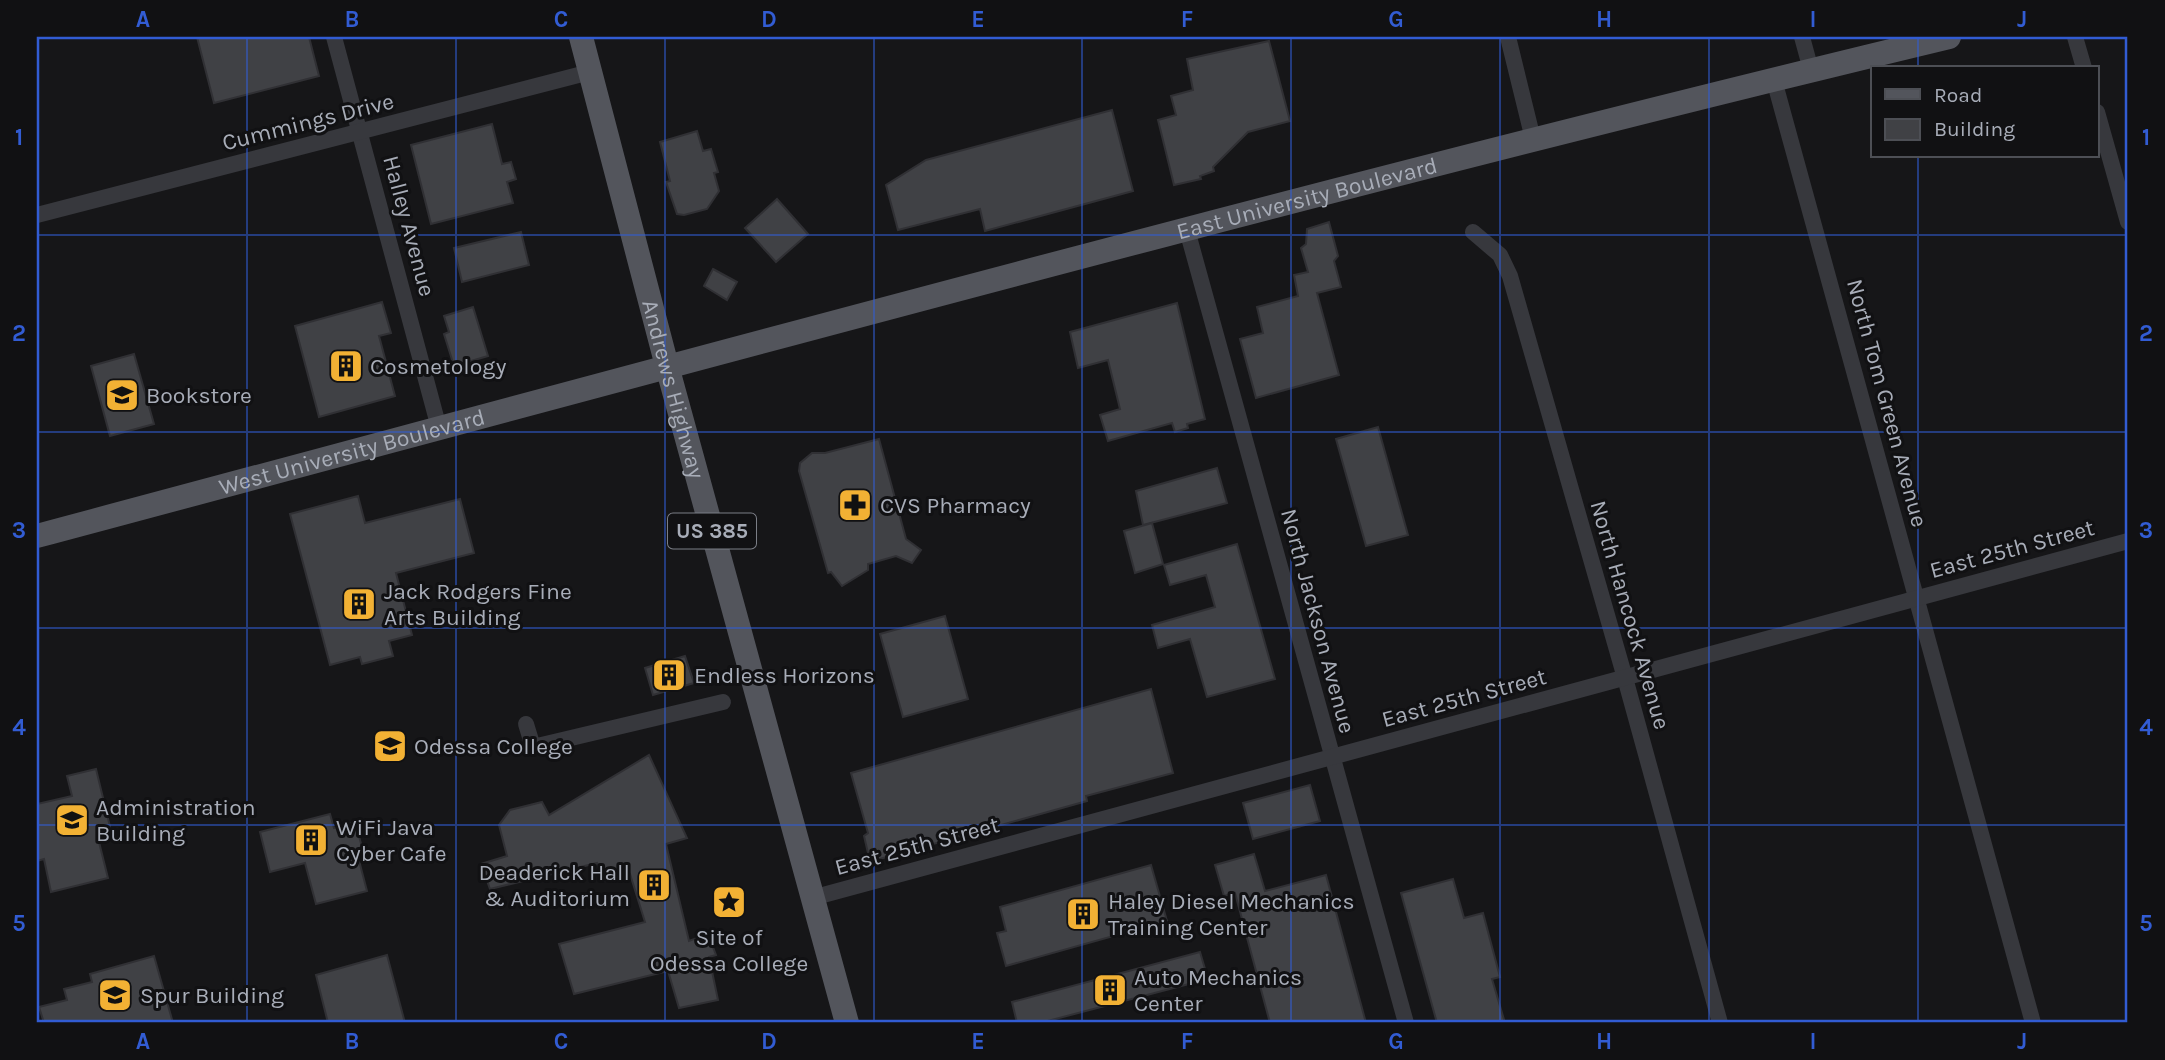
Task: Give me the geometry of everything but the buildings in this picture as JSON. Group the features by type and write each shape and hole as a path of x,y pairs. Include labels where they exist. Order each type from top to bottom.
{"main road":[{"name":"Andrews Highway","path":"581,37 667,366 847,1023"},
{"name":"East University Boulevard","path":"667,366 1533,139 1949,37"},
{"name":"West University Boulevard","path":"37,536 667,366"}],"street":[{"name":"Halley Avenue","path":"334,37 439,428"},
{"path":"1508,37 1533,139"},
{"path":"1802,37 1811,70"},
{"path":"2075,37 2083,66"},
{"name":"Cummings Drive","path":"37,215 590,72"},
{"name":"North Tom Green Avenue","path":"1774,80 2033,1023"},
{"path":"2098,116 2128,222"},
{"name":"North Jackson Avenue","path":"1187,230 1406,1023"},
{"name":"North Hancock Avenue","path":"1473,232 1500,255 1510,276 1720,1023"},
{"name":"East 25th Street","path":"812,898 2128,541"},
{"path":"527,724 533,747 723,702"}],"place":[{"name":"Cosmetology","path":"346,366"},
{"name":"Bookstore","path":"122,395"},
{"name":"CVS Pharmacy","path":"855,505"},
{"name":"Jack Rodgers Fine Arts Building","path":"359,604"},
{"name":"Endless Horizons","path":"669,675"},
{"name":"Odessa College","path":"390,746"},
{"name":"Administration Building","path":"72,820"},
{"name":"WiFi Java Cyber Cafe","path":"311,840"},
{"name":"Deaderick Hall & Auditorium","path":"654,885"},
{"name":"Site of Odessa College","path":"729,902"},
{"name":"Haley Diesel Mechanics Training Center","path":"1083,914"},
{"name":"Auto Mechanics Center","path":"1110,990"},
{"name":"Spur Building","path":"115,995"}]}
